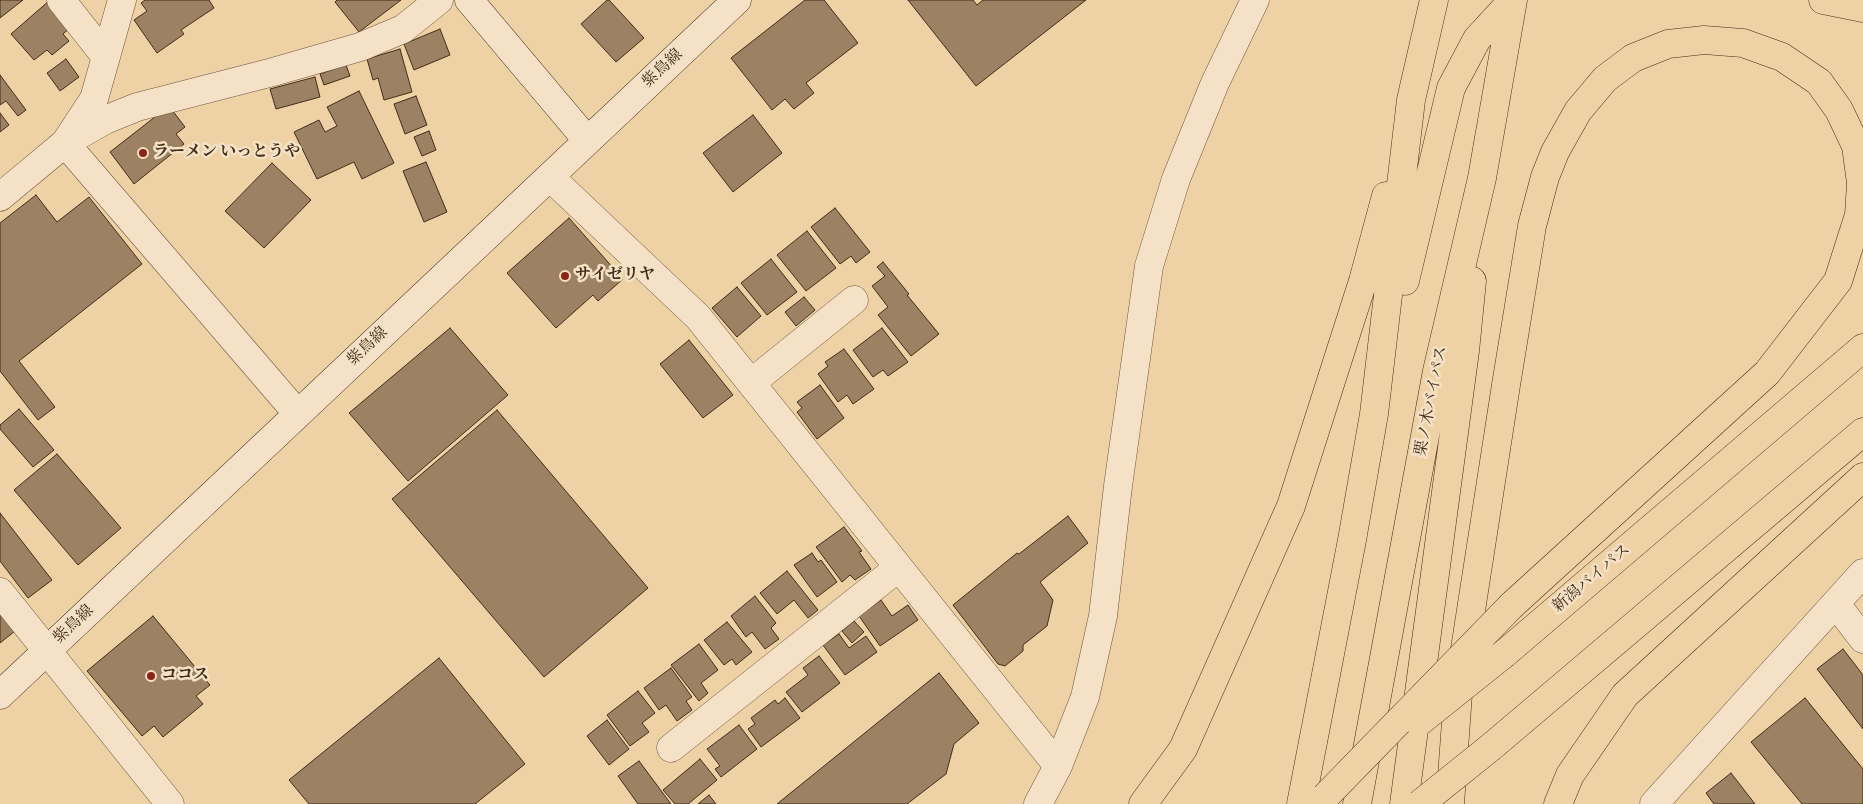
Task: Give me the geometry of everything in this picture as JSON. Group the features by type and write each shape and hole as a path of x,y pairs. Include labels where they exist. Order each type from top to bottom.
{"highway":[{"path":"1143,804 1183,749 1291,506 1363,281 1411,100 1434,0"},
{"path":"1314,802 1352,540 1374,414 1419,220 1452,88 1477,39 1513,0"},
{"name":"栗ノ木バイパス","path":"1358,804 1437,370 1482,178 1513,0"},
{"path":"1823,0 1863,8"},
{"path":"1314,802 1512,606 1767,374 1838,280 1858,215 1862,183 1856,146 1840,110 1819,82 1782,57 1743,43 1704,40 1668,44 1633,58 1605,79 1578,111 1555,152 1545,177 1532,226 1513,338 1458,694 1450,804"},
{"path":"1374,414 1411,100"},
{"path":"1404,804 1466,351 1482,178"},
{"name":"新潟バイパス","path":"1314,802 1372,759 1504,654 1863,348"},
{"path":"1420,804 1491,747 1863,432"},
{"path":"1558,804 1570,775 1625,695 1863,477"}],"street":[{"path":"61,0 106,57"},
{"path":"65,143 94,99 122,0"},
{"path":"0,197 65,143 105,120 137,106 273,72 360,47 403,29 438,0"},
{"path":"469,0 586,140"},
{"name":"紫鳥線","path":"0,694 550,177 586,140 737,0"},
{"path":"1038,804 1058,766 1085,697 1103,616 1118,486 1149,266 1176,180 1215,83 1255,0"},
{"path":"65,143 297,413"},
{"path":"550,177 698,317 1058,766"},
{"path":"751,383 854,300"},
{"path":"671,748 898,568"},
{"path":"1654,804 1863,572"},
{"path":"0,592 170,804"},
{"path":"1836,604 1863,639"}],"building":[{"path":"0,0 23,0 0,18"},
{"path":"50,0 72,26 63,34 69,41 52,55 47,50 34,60 11,34"},
{"path":"145,0 209,0 214,8 181,30 184,34 157,53 134,20 147,11 141,3"},
{"path":"337,0 401,0 359,32 335,2"},
{"path":"607,0 644,38 616,62 581,24"},
{"path":"805,0 824,0 858,43 806,83 814,93 794,109 785,99 772,110 731,58"},
{"path":"908,0 973,0 977,5 983,0 1086,0 976,86"},
{"path":"440,29 450,55 414,70 404,44"},
{"path":"400,49 412,92 384,100 378,78 373,80 367,59"},
{"path":"66,59 79,77 60,91 47,73"},
{"path":"346,65 350,76 324,85 320,74"},
{"path":"0,75 26,110 18,116 6,101 0,105"},
{"path":"315,77 320,97 276,109 270,89"},
{"path":"359,91 394,163 362,179 354,162 317,179 294,132 319,120 325,132 337,126 327,107"},
{"path":"416,96 427,125 405,134 394,104"},
{"path":"169,106 185,127 176,134 184,144 134,184 110,152"},
{"path":"0,113 9,125 0,132"},
{"path":"753,115 782,153 733,192 703,153"},
{"path":"429,131 436,150 422,156 414,137"},
{"path":"426,162 447,212 424,222 403,171"},
{"path":"272,163 311,200 264,248 225,211"},
{"path":"36,195 57,222 89,197 142,264 19,361 55,407 38,420 0,371 0,223"},
{"path":"835,208 870,252 856,263 851,256 840,264 811,227"},
{"name":"サイゼリヤ","path":"569,218 623,279 598,301 593,295 556,328 507,273"},
{"path":"807,231 836,268 806,291 777,255"},
{"path":"771,259 797,292 767,315 741,283"},
{"path":"883,262 939,334 911,356 878,315 888,307 872,286 885,276 877,267"},
{"path":"737,287 761,316 737,337 712,308"},
{"path":"804,297 815,310 796,326 785,312"},
{"path":"450,328 508,395 408,481 349,413"},
{"path":"882,328 908,362 888,376 883,370 873,377 853,350"},
{"path":"689,340 733,395 703,418 660,364"},
{"path":"844,349 874,389 853,404 847,395 838,402 818,374 828,366 825,362"},
{"path":"820,385 844,418 817,439 797,412 802,408 797,402"},
{"path":"19,409 54,450 33,467 0,429 0,425"},
{"path":"497,410 648,588 544,677 392,499"},
{"path":"57,454 121,528 78,565 14,490"},
{"path":"0,513 52,580 28,598 0,561"},
{"path":"1068,516 1088,543 1040,582 1053,600 1047,626 1023,645 1023,651 1005,666 998,664 953,605 1017,553 1019,554"},
{"path":"844,527 862,551 859,552 871,569 855,580 850,575 842,582 816,547"},
{"path":"812,553 818,562 821,560 837,582 817,597 794,565"},
{"path":"787,571 818,610 808,618 794,600 777,614 760,593"},
{"path":"755,596 776,623 771,628 779,639 765,649 752,632 746,637 731,616"},
{"path":"881,600 892,616 908,605 918,620 880,646 859,616"},
{"path":"0,614 15,631 0,643"},
{"path":"153,616 210,685 196,696 203,704 163,737 154,726 142,736 87,671"},
{"path":"854,621 864,632 852,643 842,631"},
{"path":"727,622 752,652 736,665 732,659 724,665 704,640"},
{"path":"839,634 849,648 866,636 877,652 845,675 823,645"},
{"path":"699,644 718,670 701,683 708,693 699,701 671,665"},
{"path":"1843,649 1863,675 1863,729 1817,669"},
{"path":"819,656 840,683 802,712 786,692 808,675 803,668"},
{"path":"439,658 525,764 475,804 309,804 289,780"},
{"path":"671,668 692,697 686,701 692,710 677,721 666,705 659,710 644,688"},
{"path":"939,673 979,723 954,744 946,774 907,804 777,804"},
{"path":"638,691 655,713 642,723 649,732 630,746 607,715"},
{"path":"785,698 800,718 761,747 748,729 755,724 751,718 775,700 778,704"},
{"path":"1805,698 1863,769 1863,804 1802,804 1751,742"},
{"path":"607,720 629,749 609,765 587,736"},
{"path":"739,725 757,749 721,777 715,769 720,766 707,749"},
{"path":"700,759 717,780 688,804 675,804 663,790"},
{"path":"639,761 671,804 638,804 618,776"},
{"path":"1731,773 1755,804 1714,804 1706,793"},
{"path":"709,795 716,804 698,804"}],"place":[{"name":"ラーメン いっとうや","path":"143,153"},
{"name":"サイゼリヤ","path":"565,276"},
{"name":"ココス","path":"151,676"}]}
